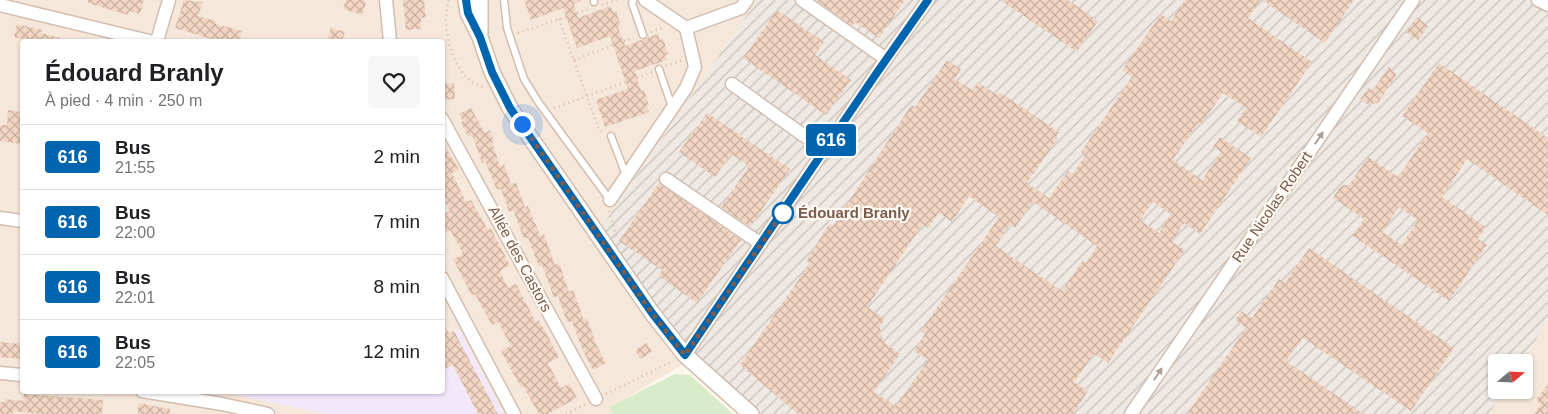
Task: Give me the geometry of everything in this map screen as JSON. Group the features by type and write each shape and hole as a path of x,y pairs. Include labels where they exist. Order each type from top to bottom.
{"street":[{"path":"158,39 169,0"},
{"path":"386,0 390,39"},
{"path":"466,0 468,13 480,37 499,88 510,108 612,242 652,313 685,355 750,414"},
{"path":"480,0 480,37"},
{"path":"610,200 686,88 695,67 686,28 646,0"},
{"path":"686,28 741,8 746,0"},
{"path":"802,0 886,59"},
{"path":"685,355 928,0"},
{"name":"Rue Nicolas Robert","path":"1131,414 1413,0"},
{"path":"1538,0 1548,5"},
{"path":"0,5 141,39"},
{"path":"732,84 824,150"},
{"name":"Allée des Castors","path":"445,124 596,399"},
{"path":"666,179 761,244"},
{"path":"0,218 20,221"},
{"path":"445,284 514,414"},
{"path":"0,373 20,375"},
{"path":"160,394 268,414"}],"lane":[{"path":"504,0 509,36 524,79 610,200"},
{"path":"633,0 632,3 643,34"},
{"path":"659,69 672,108"},
{"path":"612,136 626,177"}],"path":[{"path":"449,0 446,30 460,69 467,78 478,86 499,88"},
{"path":"509,36 569,16"},
{"path":"559,19 599,130 612,136"},
{"path":"574,60 616,44"},
{"path":"545,111 629,81"},
{"path":"610,200 608,205 612,242"},
{"path":"566,414 685,355"}],"shaded area":[{"path":"0,0 757,0 592,242 684,364 610,407 613,414 0,414"},
{"path":"757,0 1548,0 1548,321 1527,354 1488,354 1488,399 1498,399 1489,414 740,414 684,364 591,242"},
{"path":"1548,321 1548,414 1489,414 1498,399 1533,399 1533,354 1527,354"},
{"path":"459,329 504,414 325,414 234,394 445,394 445,336"}],"green space":[{"path":"675,374 690,375 733,414 613,414 609,407"}],"building":[{"path":"88,0 144,0 140,14 129,11 128,15 88,3"},
{"path":"184,0 203,2 198,16 216,21 215,24 242,31 240,39 211,39 175,28"},
{"path":"346,0 364,0 366,3 362,15 343,9"},
{"path":"403,0 424,0 426,18 421,18 421,29 406,30"},
{"path":"524,0 581,0 574,4 578,18 611,6 613,12 616,11 621,26 618,27 625,46 658,34 660,40 663,39 668,54 665,55 667,60 635,71 641,91 644,90 649,105 646,105 649,112 605,127 596,100 628,89 610,36 577,48 563,8 531,20"},
{"path":"816,0 905,0 879,38 855,22 852,26"},
{"path":"1000,0 1068,0 1098,21 1077,52"},
{"path":"1185,0 1260,0 1248,18 1312,62 1261,137 1237,121 1246,108 1223,93 1201,125 1198,123 1173,160 1202,180 1221,152 1213,147 1220,137 1251,158 1200,234 1184,223 1172,242 1185,250 1108,363 1094,354 1074,382 1088,391 1073,414 798,414 740,365 810,263 806,261 829,224 833,226 911,105 915,107 947,60 961,69 955,79 972,90 978,82 997,95 999,92 1059,132 1056,137 1058,138 1027,183 1049,198 1068,171 1073,174 1085,155 1081,152 1132,77 1122,70 1161,14 1171,21","holes":["969,196 999,217 921,331 925,334 914,351 928,360 896,406 874,392 900,354 883,342 880,327 885,319 867,307 923,224 928,228 939,213 952,222","1033,202 1097,246 1086,263 1082,261 1062,291 996,246 1010,224 1015,228","1153,202 1171,214 1159,233 1140,220"]},
{"path":"1262,0 1354,0 1325,43"},
{"path":"777,10 824,42 815,55 851,80 826,115 743,58"},
{"path":"1417,17 1428,26 1418,41 1406,32"},
{"path":"17,24 42,30 41,33 60,38 23,39 14,37"},
{"path":"331,28 345,32 343,39 328,38"},
{"path":"1439,63 1548,138 1548,215 1467,159 1442,197 1486,227 1478,239 1487,245 1449,301 1353,236 1364,219 1333,198 1341,185 1349,185 1368,157 1398,177 1428,133 1402,116","holes":["1399,207 1418,220 1402,245 1382,232"]},
{"path":"1389,67 1395,72 1396,76 1378,103 1367,104 1360,99 1368,88 1372,91"},
{"path":"454,83 455,99 445,100 445,84"},
{"path":"471,108 485,133 490,130 500,166 504,164 511,184 516,183 525,207 528,206 540,235 544,234 555,265 559,263 569,292 573,290 584,320 587,318 596,344 606,363 593,370 583,351 572,321 567,322 558,296 554,297 542,265 539,267 528,238 524,239 513,210 509,212 501,189 497,190 485,161 482,163 472,135 468,137 461,122 463,121 459,114"},
{"path":"8,110 20,112 20,144 0,141 0,126 7,125"},
{"path":"707,113 790,169 750,227 721,207 749,166 731,154 715,177 679,152"},
{"path":"445,146 459,170 452,173 466,202 471,200 488,230 491,229 510,265 500,271 508,288 516,284 536,322 539,320 559,357 548,363 561,388 569,384 577,398 548,414 539,414 523,386 521,388 501,351 511,346 498,322 492,325 475,294 472,296 453,259 463,254 450,230 445,232 445,214 450,211 445,202"},
{"path":"659,183 741,240 697,303 658,276 662,270 619,241"},
{"path":"1309,248 1454,348 1411,411 1303,338 1286,361 1364,414 1187,414 1246,328 1235,320 1241,311 1252,318 1279,279 1285,283"},
{"path":"445,326 449,333 454,331 498,414 478,414 453,365 445,369"},
{"path":"0,342 20,344 20,359 0,357"},
{"path":"647,343 652,352 640,359 635,350"},
{"path":"1548,384 1548,414 1534,414 1541,404 1536,400"},
{"path":"24,394 103,400 102,414 41,414 13,411 13,414 0,414 0,402 4,402 5,399 23,401"},
{"path":"138,403 170,409 170,414 138,414"}],"bus line":[{"name":"616","path":"466,0 468,13 480,37 492,72 510,108 652,313 685,355 928,0"}],"place":[{"name":"Édouard Branly","path":"783,213"}],"route":[{"path":"522,124 652,313 685,355 786,208 783,213"}]}
